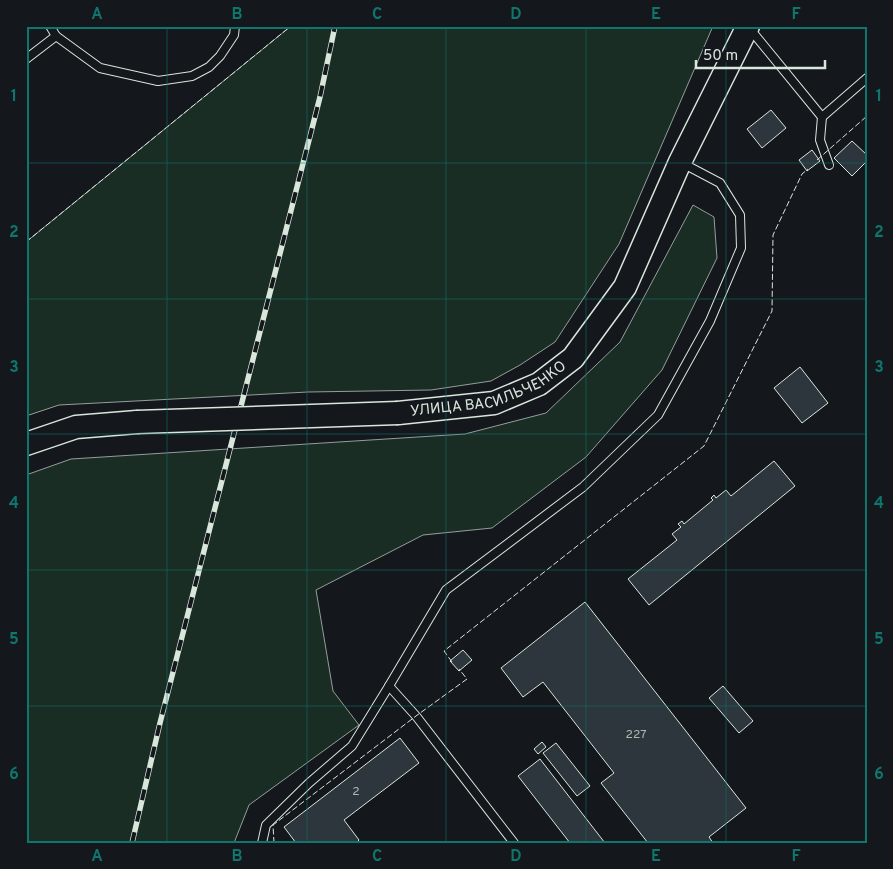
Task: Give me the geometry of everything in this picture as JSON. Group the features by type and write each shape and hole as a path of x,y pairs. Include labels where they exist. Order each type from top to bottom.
{"main road":[{"name":"УЛИЦА ВАСИЛЬЧЕНКО","path":"26,444 76,427 137,422 398,413 494,403 539,384 573,358 625,287 680,162 748,26"}],"lane":[{"path":"50,26 56,36 100,68 158,81 192,76 209,67 225,49 234,35 236,26"},
{"path":"748,26 822,117 820,140 829,166"},
{"path":"26,59 56,36"},
{"path":"822,117 867,78"},
{"path":"262,843 266,825 309,783 352,746 446,590 583,487 658,415 710,321 742,248 740,215 720,183 680,162"},
{"path":"389,686 416,716 514,843"}],"green space":[{"path":"291,26 713,26 619,244 555,342 520,365 491,381 431,390 308,392 59,405 26,416 26,242"},
{"path":"693,205 714,217 717,258 662,370 586,457 492,528 423,535 316,590 333,691 359,725 249,805 234,843 26,843 26,475 71,459 465,434 546,413 620,342"}],"building":[{"path":"771,110 786,128 762,148 747,129"},
{"path":"852,141 867,155 867,161 852,176 834,158"},
{"path":"812,150 820,161 807,171 799,160"},
{"path":"800,367 828,403 802,423 774,388"},
{"path":"774,461 795,486 649,605 628,579 677,540 672,534 681,527 678,524 682,521 684,524 713,500 711,498 714,495 716,498 726,490 731,496"},
{"path":"585,602 746,808 709,837 713,843 648,843 601,783 614,773 543,682 523,697 501,668"},
{"path":"463,650 472,660 459,671 450,661"},
{"path":"723,686 753,721 739,733 709,698"},
{"path":"400,738 419,763 344,820 359,840 356,843 296,843 284,827"},
{"path":"542,742 546,747 538,754 534,749"},
{"path":"556,743 590,786 577,796 543,753"},
{"path":"540,759 605,843 570,843 518,776"}],"railway":[{"path":"132,843 160,723 320,97 335,26"}],"fence":[{"path":"26,242 291,26"},
{"path":"817,160 867,116"},
{"path":"452,662 444,651 704,446 772,311 773,235 802,174 808,169"},
{"path":"274,843 273,825 467,679 459,669"}]}
